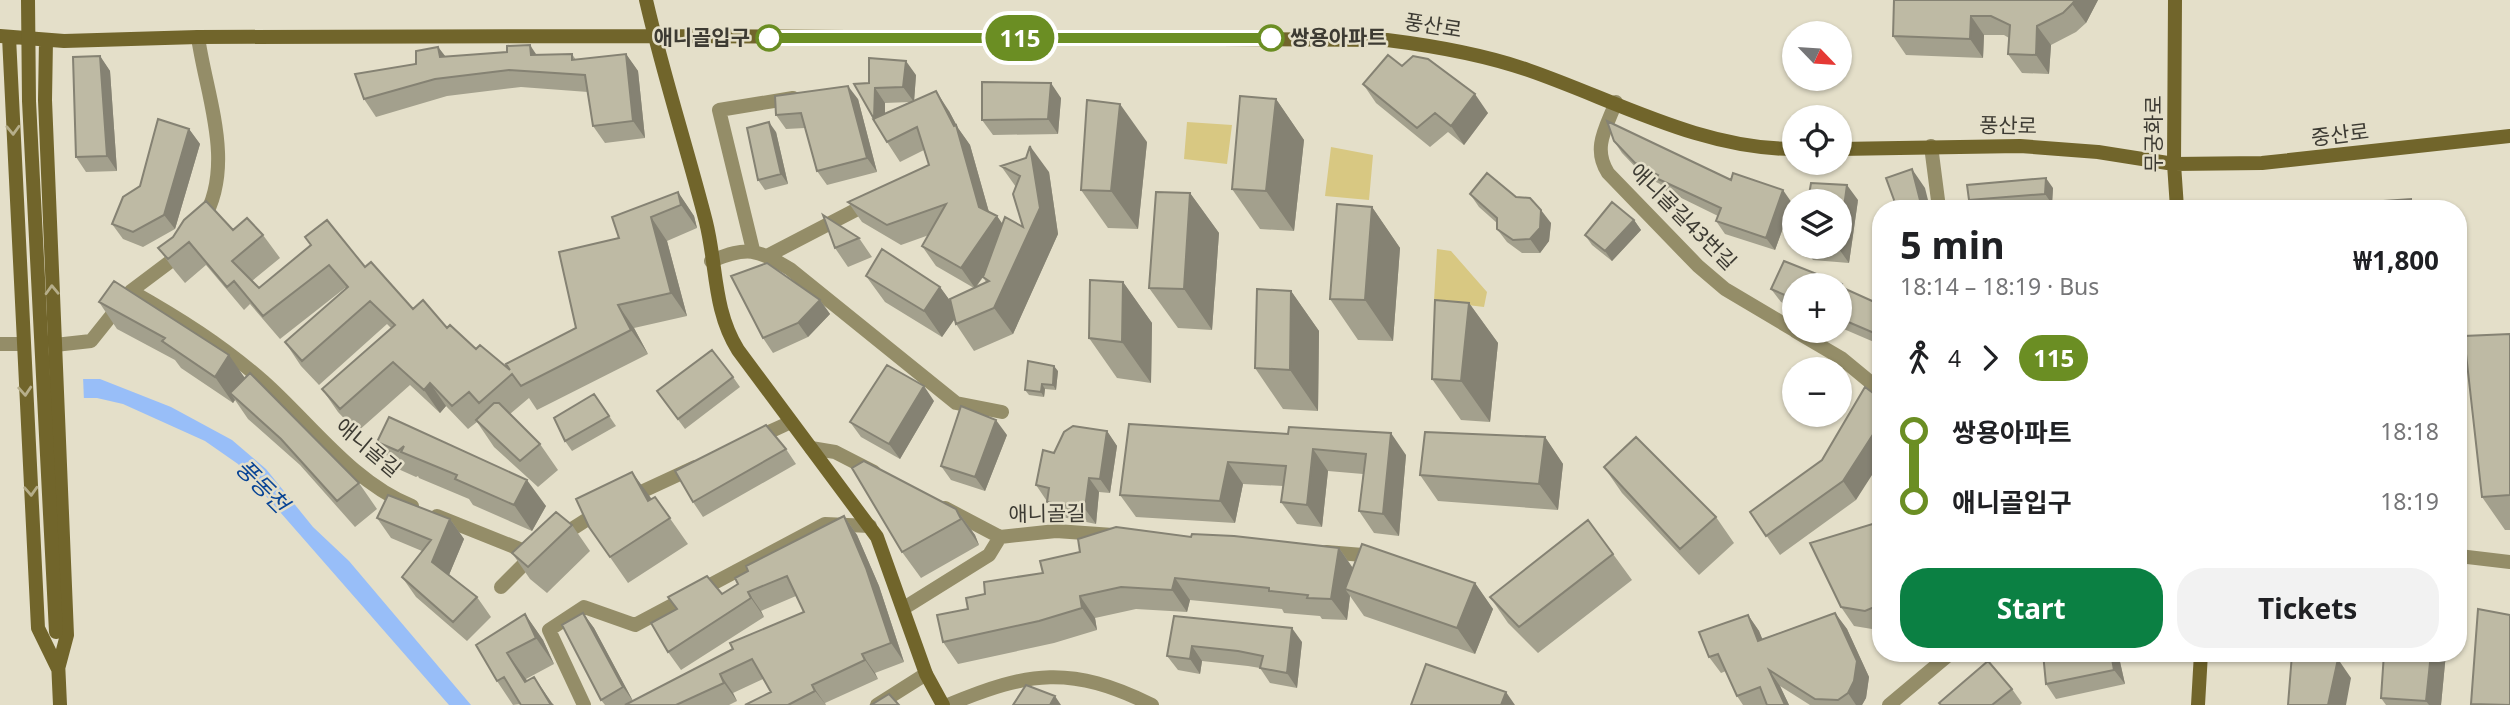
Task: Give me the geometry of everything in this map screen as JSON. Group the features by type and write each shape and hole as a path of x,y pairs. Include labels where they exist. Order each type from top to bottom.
{"main road":[{"path":"28,0 29,101 60,705"},
{"name":"무궁화로","path":"2175,0 2174,164 2177,200"},
{"path":"647,4 706,225 726,329 738,350 870,526 886,557 926,674 943,705"},
{"name":"풍산로","path":"4,37 46,40 657,36 1387,40 1452,49 1493,59 1729,144 1782,148"},
{"path":"4,37 38,628 58,669"},
{"path":"46,40 45,100 67,635 58,669"},
{"name":"중산로","path":"2174,164 2301,161 2510,136"},
{"name":"풍산로","path":"1852,149 2020,146 2098,152 2174,164"},
{"path":"2198,705 2200,662"}],"street":[{"path":"55,352 91,341 131,291 183,253 209,208 220,146 198,37"},
{"path":"753,250 719,110 811,95"},
{"name":"애니골길43번길","path":"1616,103 1599,145 1600,160 1608,173 1716,282 1782,323"},
{"path":"1931,146 1938,200"},
{"path":"767,256 887,194"},
{"path":"711,261 737,251 753,250 767,256 790,269 956,403 1002,412"},
{"name":"애니골길","path":"131,291 201,331 263,381 367,480 402,502 534,554"},
{"name":"애니골길43번길","path":"1815,343 1840,358 1872,384"},
{"path":"0,344 22,344"},
{"path":"741,445 791,422"},
{"path":"811,448 835,452 884,477"},
{"path":"501,587 534,554 589,516 703,463"},
{"name":"애니골길","path":"932,502 1000,537 1056,531 1125,536"},
{"path":"584,705 549,630 584,607 635,625 825,524 870,526"},
{"path":"904,608 989,555 1000,537"},
{"path":"1305,550 1388,557"},
{"path":"2467,557 2510,562"},
{"path":"1889,705 1940,662"},
{"path":"877,705 926,674"},
{"path":"948,705 999,684 1034,676 1065,676 1086,679 1152,705"}],"shaded area":[{"path":"1187,122 1232,125 1227,164 1184,159"},
{"path":"1331,147 1373,155 1369,200 1325,196"},
{"path":"1437,249 1451,251 1487,292 1484,307 1434,301"}],"water":[{"name":"풍동천","path":"0,379 100,379 171,407 232,440 266,469 313,527 349,561 471,705 449,705 238,464 205,441 123,404 97,398 30,398"}],"pier":[{"path":"0,376 83,376 84,402 0,402"}],"building":[{"path":"1894,0 2075,0 2063,13 2037,26 2036,55 2008,54 2010,25 1991,16 1971,16 1970,39 1893,36"},
{"path":"530,45 531,55 572,54 572,60 626,54 633,121 593,126 585,75 509,70 435,79 364,99 355,74 416,64 416,51 438,47 440,57 507,52 507,46"},
{"path":"1388,55 1402,66 1413,56 1428,59 1475,94 1451,126 1435,113 1417,128 1363,84"},
{"path":"100,56 107,156 76,157 73,57"},
{"path":"869,58 906,61 903,87 875,88 874,119 854,84 869,83"},
{"path":"982,82 1051,83 1048,119 982,120"},
{"path":"848,86 867,158 817,171 801,113 776,115 775,96"},
{"path":"936,91 954,126 956,125 979,207 997,216 961,268 922,246 946,204 887,225 848,202 929,165 917,127 887,142 873,119"},
{"path":"1240,96 1276,99 1266,191 1232,189"},
{"path":"1087,100 1120,104 1111,191 1081,190"},
{"path":"158,119 189,129 164,215 133,232 112,224 123,197 140,186"},
{"path":"1607,121 1731,180 1733,173 1782,190 1766,238 1716,221 1721,208 1656,178 1658,175 1635,163 1614,141"},
{"path":"769,122 781,174 758,180 747,128"},
{"path":"1030,146 1040,208 994,308 956,324 950,299 989,281 983,277 1005,217 1023,227 1013,194 1020,176 1001,166 1026,158"},
{"path":"1912,169 1920,200 1894,200 1886,178"},
{"path":"1487,173 1516,197 1530,198 1541,210 1540,228 1530,239 1513,240 1497,229 1497,218 1470,194"},
{"path":"2046,178 2045,194 1969,200 1967,185"},
{"path":"1811,183 1847,185 1846,189 1810,189"},
{"path":"678,192 681,205 651,217 671,293 618,305 631,330 521,386 512,374 479,403 469,392 452,406 430,383 424,390 393,362 340,409 322,389 395,325 370,301 302,361 285,342 348,287 329,265 263,316 234,281 227,287 189,242 168,259 158,248 173,237 184,220 206,201 233,230 247,218 263,235 232,261 259,288 311,245 305,237 327,220 365,267 371,262 413,309 423,300 447,328 450,325 476,349 480,345 510,370 506,364 576,328 559,252 619,238 612,217"},
{"path":"1156,192 1190,193 1184,289 1149,288"},
{"path":"1612,202 1634,220 1605,251 1585,235"},
{"path":"1337,204 1372,207 1365,300 1330,299"},
{"path":"823,215 859,238 835,248"},
{"path":"882,249 940,287 924,311 866,276"},
{"path":"1784,261 1814,273 1782,273 1782,294 1771,289"},
{"path":"767,263 820,300 798,323 763,338 731,276"},
{"path":"1090,280 1123,282 1122,342 1089,338"},
{"path":"114,281 229,355 215,377 162,341 165,338 99,302"},
{"path":"1257,289 1291,291 1290,370 1255,368"},
{"path":"1852,292 1872,301 1872,332 1852,324"},
{"path":"1435,300 1469,303 1461,381 1432,379"},
{"path":"2510,334 2510,495 2482,497 2467,363 2467,336"},
{"path":"712,350 733,377 678,419 657,391"},
{"path":"1028,361 1054,366 1053,385 1042,384 1041,392 1025,390"},
{"path":"887,365 924,386 889,444 850,422"},
{"path":"250,373 359,483 337,501 281,439 230,393"},
{"path":"1865,387 1872,392 1872,436 1843,481 1766,536 1750,512 1822,460 1841,427 1852,427 1852,409"},
{"path":"594,394 609,416 565,441 554,418"},
{"path":"494,403 499,403 540,444 520,461 476,420"},
{"path":"961,406 996,420 975,477 941,466"},
{"path":"389,417 527,480 514,505 455,479 457,475 401,452 404,446 398,451 377,442"},
{"path":"1129,424 1288,434 1289,427 1391,433 1383,514 1359,511 1366,454 1313,449 1307,505 1281,502 1286,466 1228,462 1220,501 1120,495"},
{"path":"766,425 786,449 693,502 675,471"},
{"path":"1073,426 1107,431 1100,479 1089,478 1085,509 1047,502 1049,488 1036,485 1043,450 1054,453 1064,432"},
{"path":"1425,432 1545,437 1539,484 1420,475"},
{"path":"1636,437 1716,517 1680,549 1604,467"},
{"path":"864,461 956,509 961,519 902,552 852,468"},
{"path":"632,472 648,501 655,497 670,518 610,557 589,527 576,499"},
{"path":"388,495 450,519 432,562 477,597 453,622 402,577 431,540 377,518"},
{"path":"556,512 572,525 528,567 512,553"},
{"path":"844,516 866,568 891,643 862,654 865,660 812,685 815,691 788,705 745,705 771,692 752,659 720,674 724,683 676,705 625,705 733,649 730,643 804,612 787,576 748,592 751,598 668,652 651,623 677,609 668,597 707,576 722,594 738,584 735,578 748,571 746,566"},
{"path":"1588,520 1613,554 1519,627 1490,597"},
{"path":"1872,524 1872,608 1865,611 1841,607 1810,543"},
{"path":"1116,527 1191,537 1192,534 1234,536 1339,548 1331,599 1307,598 1308,595 1269,591 1269,588 1175,578 1172,590 1121,587 1080,596 1082,608 1039,621 943,642 937,615 968,609 966,598 985,594 984,582 1043,573 1040,561 1080,552 1078,539"},
{"path":"1362,544 1475,583 1457,628 1345,589"},
{"path":"2478,609 2510,615 2510,705 2471,704"},
{"path":"583,613 623,687 601,700 562,625"},
{"path":"1835,613 1857,661 1854,681 1848,693 1838,700 1815,699 1769,670 1785,705 1767,705 1760,687 1737,696 1718,654 1709,657 1699,632 1748,615 1758,641"},
{"path":"525,614 536,638 507,653 525,682 534,677 551,705 521,705 504,677 497,681 476,645"},
{"path":"1174,616 1292,628 1287,673 1260,668 1263,656 1238,651 1192,646 1190,659 1167,656"},
{"path":"1987,662 2012,689 1992,705 1939,703"},
{"path":"2044,662 2113,662 2114,670 2046,684"},
{"path":"2291,662 2337,662 2328,705 2288,705"},
{"path":"2383,662 2430,662 2426,701 2381,698"},
{"path":"1426,664 1506,692 1501,705 1411,705"},
{"path":"1026,685 1055,696 1050,705 1013,705"},
{"path":"889,694 899,705 871,705"}],"bus line":[{"name":"115","path":"769,38 1271,38"}],"place":[{"name":"애니골입구","path":"769,38"},
{"name":"쌍용아파트","path":"1271,38"}]}
